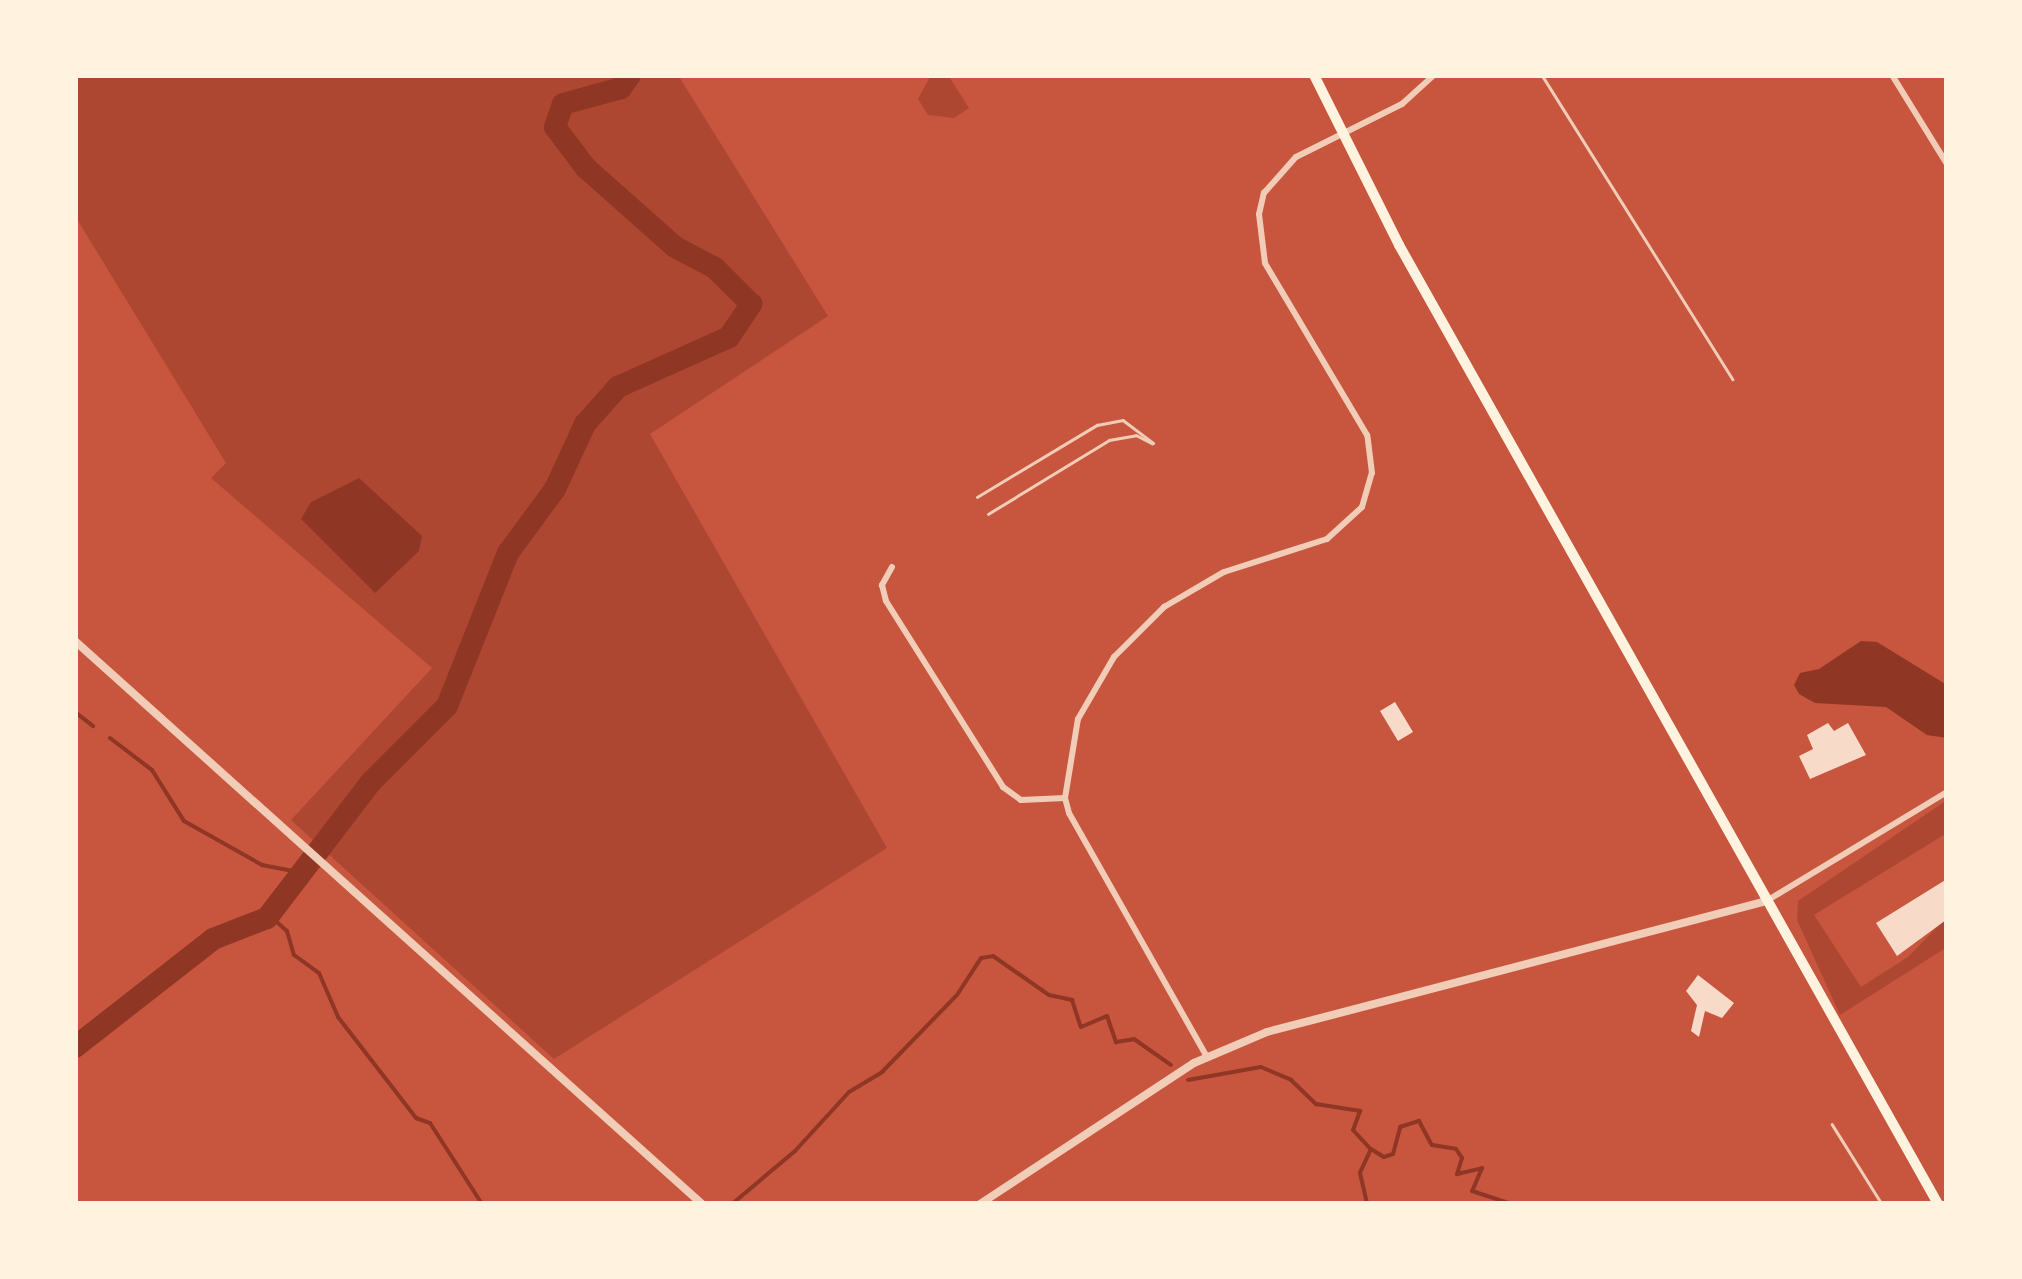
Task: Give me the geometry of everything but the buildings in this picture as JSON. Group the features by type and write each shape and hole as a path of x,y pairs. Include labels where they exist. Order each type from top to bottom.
{"highway":[{"path":"1314,75 1767,901 1938,1204"}],"street":[{"path":"1207,1057 1079,836 1065,798 1078,719 1099,678 1146,620 1224,572 1327,538 1353,520 1370,492 1367,436 1259,244 1264,194 1278,174 1342,132 1402,104 1434,75"},
{"path":"1892,75 1947,164"},
{"path":"892,567 882,585 886,602 1002,787 1021,800 1065,798"},
{"path":"75,641 702,1204"},
{"path":"980,1204 1207,1057 1327,1014 1767,901 1947,792"}],"lane":[{"path":"1542,75 1734,379"},
{"path":"978,498 1113,420 1138,427 1153,443 1136,435 1108,440 988,514"},
{"path":"1832,1124 1882,1204"}],"shaded area":[{"path":"75,75 678,75 828,316 650,434 887,848 554,1059 291,820 432,668 211,478 226,463 75,216"},
{"path":"931,75 948,75 969,108 954,118 928,115 918,99"},
{"path":"359,478 422,536 419,551 375,593 301,519 311,502"},
{"path":"1861,641 1877,642 1947,685 1947,738 1927,735 1886,707 1815,703 1799,694 1794,685 1800,673 1819,669"},
{"path":"1947,800 1947,833 1814,915 1861,987 1908,957 1947,917 1947,947 1840,1015 1797,920 1798,901"}],"waterway":[{"path":"75,1047 213,939 267,918 371,782 447,706 508,553 555,489 585,424 618,387 729,337 751,304 715,268 675,247 586,168 555,127 563,104 621,88 630,75"},
{"path":"75,712 93,726"},
{"path":"110,738 152,770 184,821 262,865 299,872"},
{"path":"269,915 287,931 294,955 319,973 338,1017 416,1118 430,1123 482,1204"},
{"path":"732,1204 795,1151 849,1092 882,1072 957,995 981,958 993,956 1049,995 1072,1000 1081,1027 1107,1016 1116,1042 1134,1039 1171,1065"},
{"path":"1188,1080 1261,1067 1291,1080 1316,1104 1360,1111 1353,1130 1371,1149 1360,1173 1367,1204"},
{"path":"1371,1149 1384,1157 1393,1154 1400,1127 1419,1121 1432,1145 1456,1149 1462,1158 1457,1174 1482,1168 1472,1191 1509,1203"}]}
